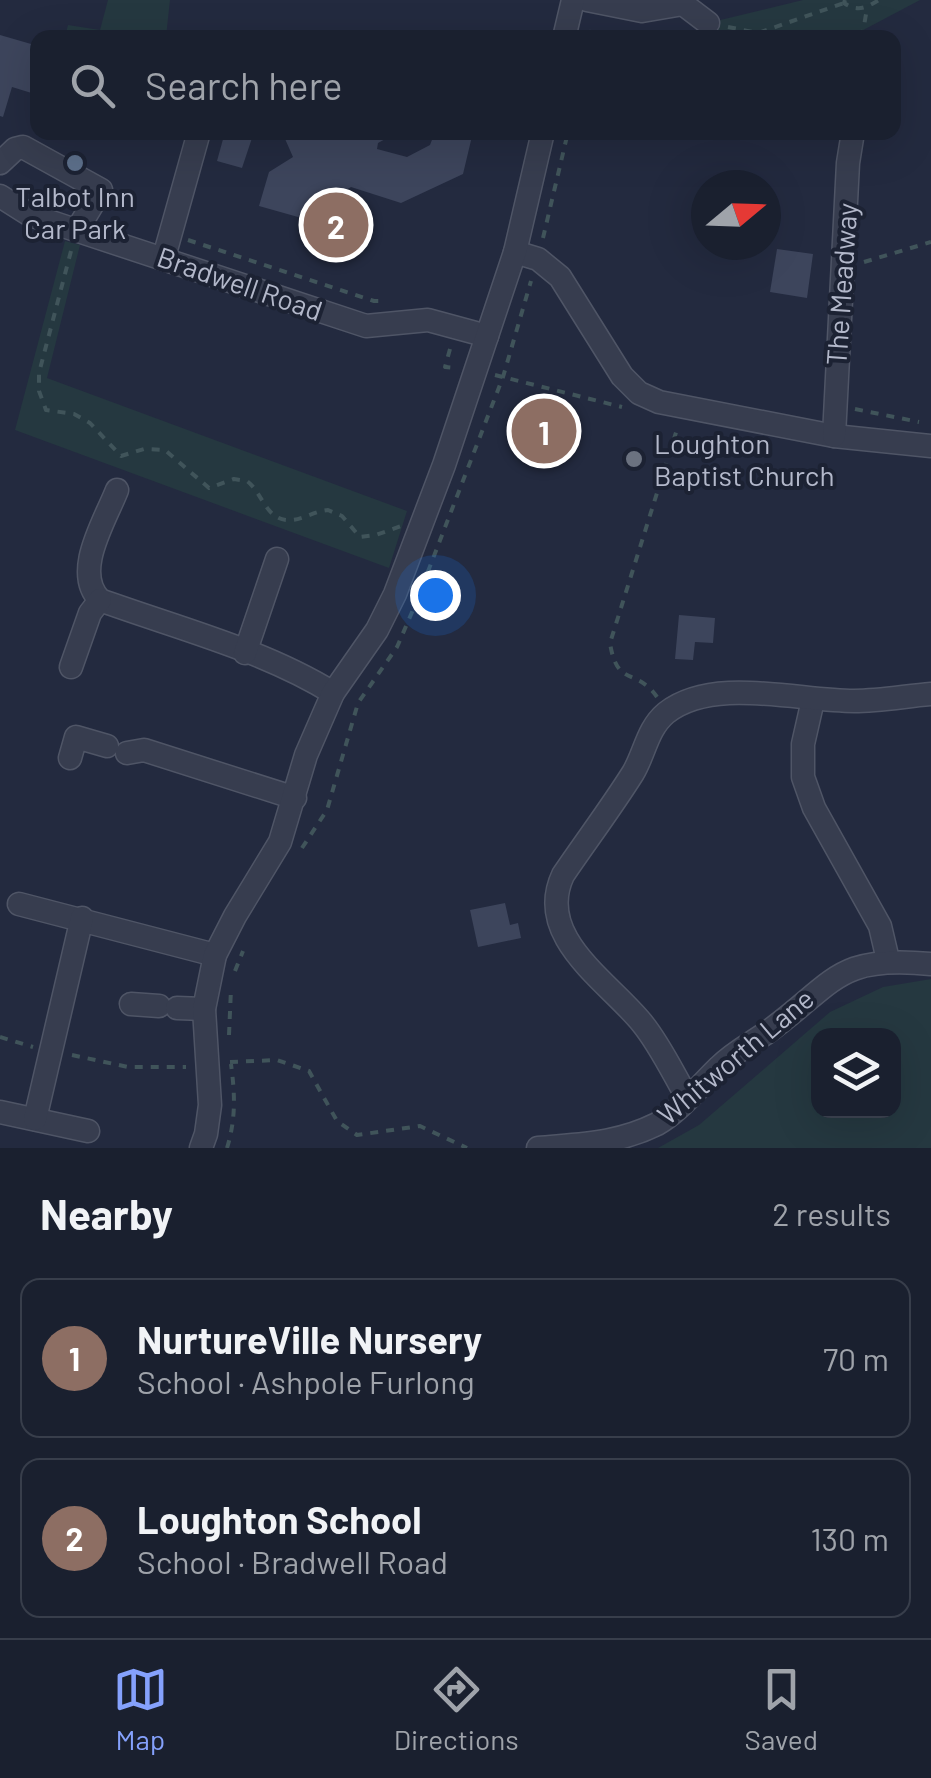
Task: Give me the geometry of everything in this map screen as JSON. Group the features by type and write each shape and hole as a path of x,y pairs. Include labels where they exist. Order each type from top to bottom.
{"street":[{"path":"566,30 573,0"},
{"path":"587,0 642,11 683,4 708,23"},
{"path":"168,246 197,140"},
{"path":"201,1148 223,1065 204,1009 215,956 234,916 280,842 306,755 334,693 377,630 395,594 497,308 515,252 541,140"},
{"name":"The Meadway","path":"834,436 852,140"},
{"path":"0,163 15,148 22,147 101,190 76,229"},
{"name":"Bradwell Road","path":"0,196 30,215 76,229 168,246 366,326 428,320 486,336"},
{"path":"515,252 538,258 560,277 622,376 638,393 659,402 834,436 931,446"},
{"path":"117,490 88,568 91,591 100,600 244,652 313,680 334,693"},
{"path":"244,652 277,559"},
{"path":"71,667 90,613 100,600"},
{"path":"688,1097 644,1025 565,940 556,912 556,890 563,875 635,769 652,728 667,713 711,695 738,692 860,701 931,694"},
{"path":"812,700 803,744 803,778 814,808 880,926 888,960"},
{"path":"70,758 76,737 295,798"},
{"path":"19,904 215,956"},
{"path":"35,1119 82,918"},
{"name":"Whitworth Lane","path":"538,1148 590,1146 629,1137 662,1121 730,1056 846,970 888,960 931,964"},
{"path":"131,1004 204,1009"},
{"path":"0,1112 88,1131"}],"path":[{"path":"766,30 844,2 852,9 867,8 878,0"},
{"path":"863,30 867,8"},
{"path":"708,23 743,30"},
{"path":"76,229 39,373 39,391 46,410 74,414 90,423 120,456 144,449 165,450 209,488 234,479 247,481 274,516 281,519 328,510 342,516 360,536 376,535 398,525 420,528"},
{"path":"842,268 931,242"},
{"path":"168,246 374,302 388,301"},
{"path":"497,308 522,307"},
{"path":"502,377 628,409"},
{"path":"835,405 931,424"},
{"path":"667,713 650,688 622,674 613,664 610,643 680,422"},
{"path":"0,1036 128,1067 277,1060 309,1071 337,1121 356,1135 420,1126 467,1148"}],"shaded area":[{"path":"108,0 170,0 167,30 100,30"},
{"path":"803,0 920,0 863,30 714,30 708,23"},
{"path":"68,25 100,30 67,30"},
{"path":"65,241 80,245 47,378 407,511 389,568 15,430"},
{"path":"931,979 931,1148 658,1148 699,1125 811,1028 811,1118 901,1118 901,1028 811,1028 830,1012 883,987"}],"building":[{"path":"0,35 30,44 30,93 12,87 3,117"},
{"path":"223,140 251,140 242,168 217,161"},
{"path":"286,140 383,140 377,149 407,157 430,145 432,140 471,140 463,174 401,203 351,187 298,217 259,206 269,172 293,157"},
{"path":"781,250 813,254 807,298 770,292"},
{"path":"679,615 715,618 713,643 695,642 693,660 675,659"},
{"path":"505,903 510,925 518,923 521,938 478,947 470,910"}],"place":[{"name":"Talbot Inn Car Park","path":"75,163"},
{"name":"Loughton School","path":"336,225"},
{"name":"NurtureVille Nursery","path":"544,431"},
{"name":"Loughton Baptist Church","path":"634,459"}]}
